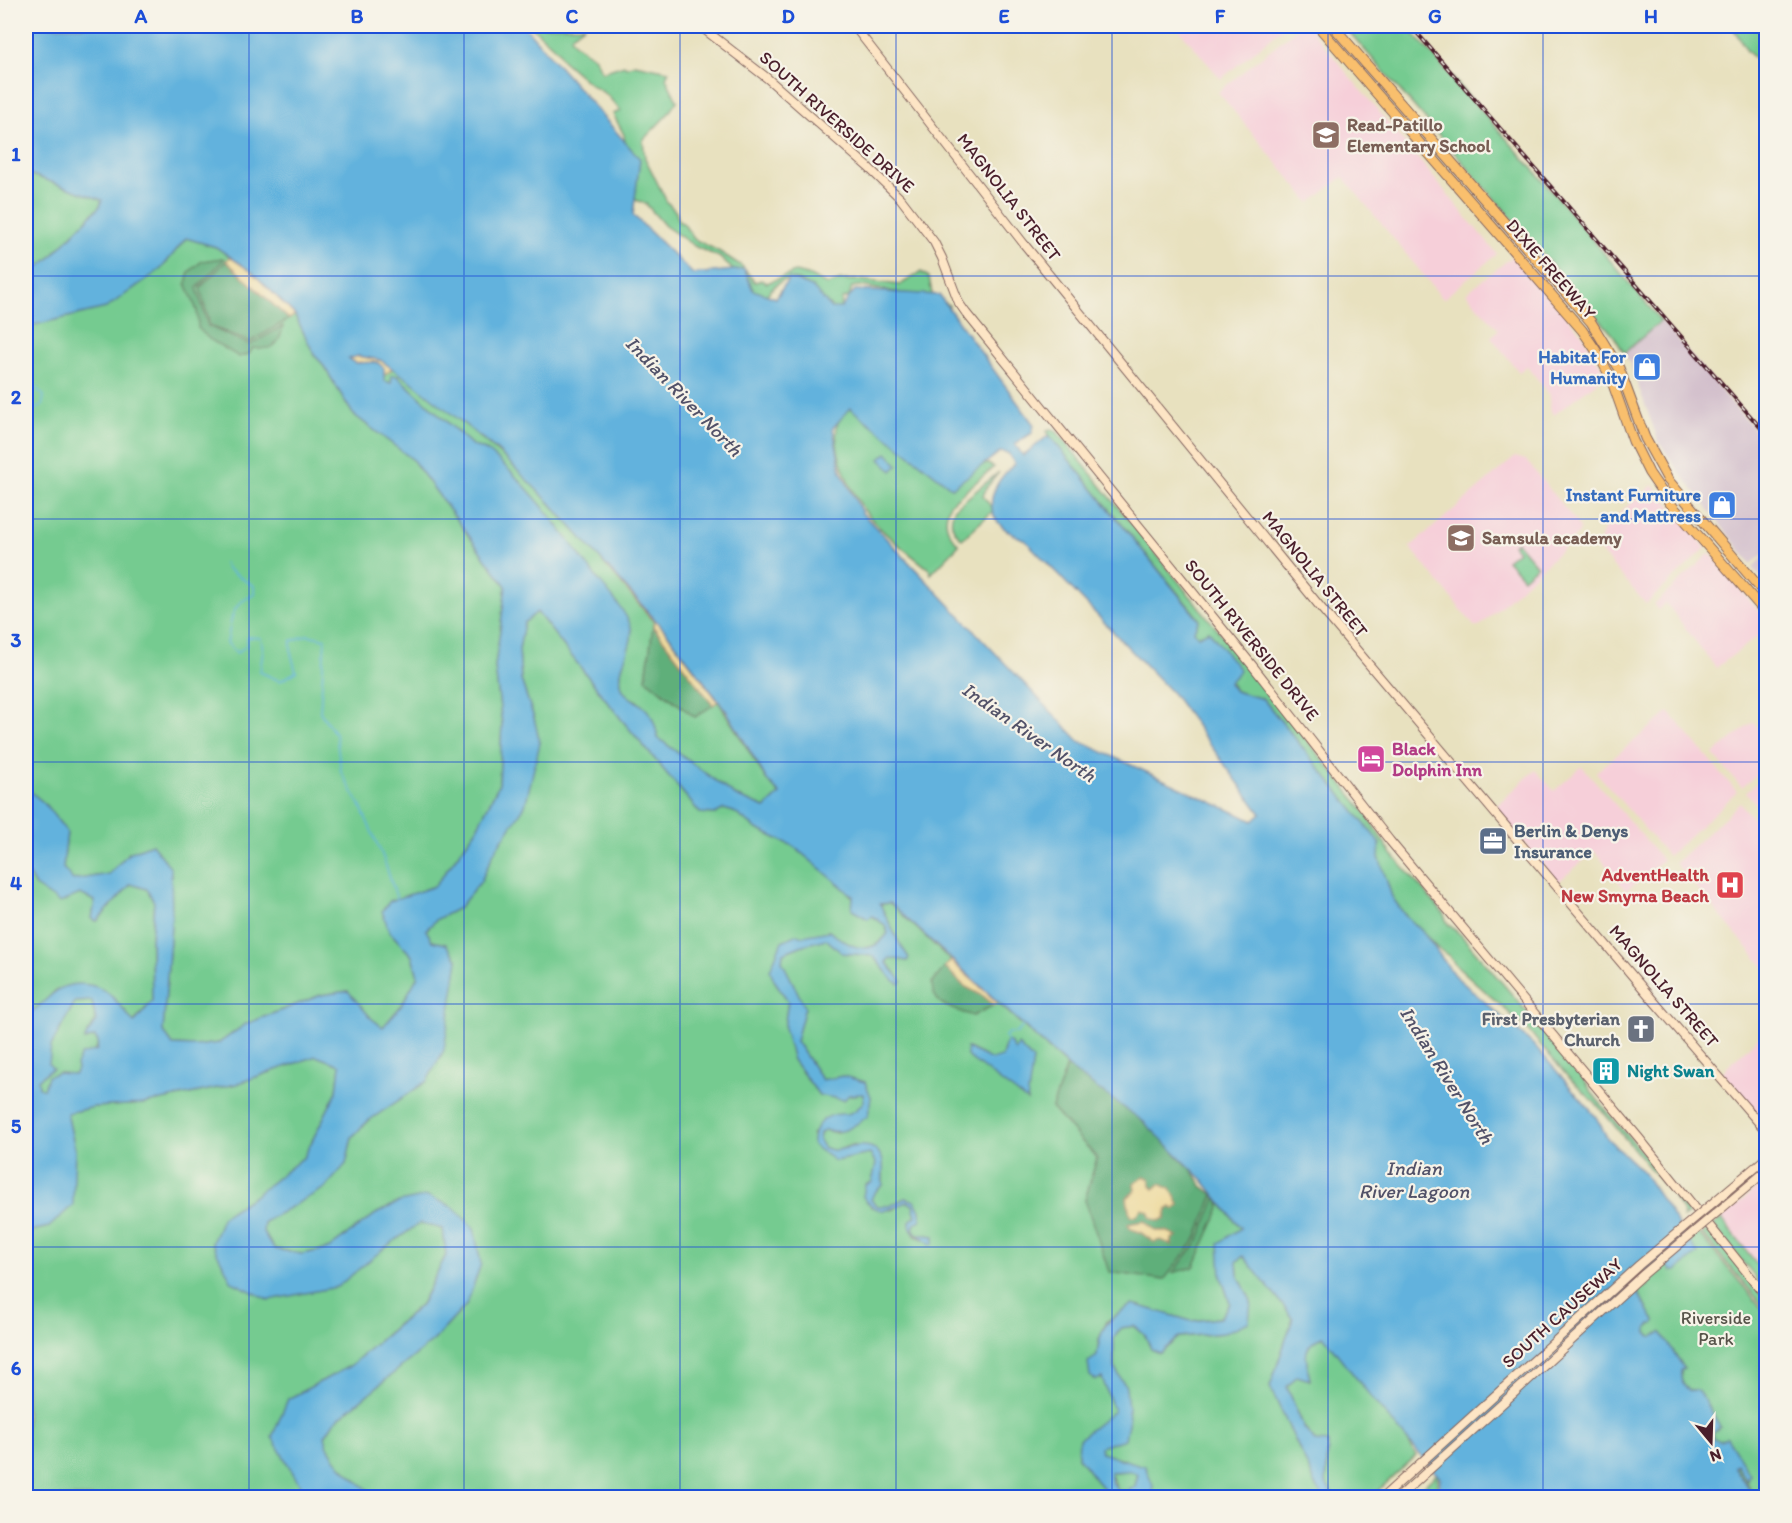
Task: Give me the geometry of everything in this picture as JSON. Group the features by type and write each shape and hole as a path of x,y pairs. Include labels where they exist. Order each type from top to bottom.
{"main road":[{"name":"DIXIE FREEWAY","path":"1318,26 1582,330 1598,352 1610,376 1633,441 1649,473 1669,502 1767,613"},
{"name":"DIXIE FREEWAY","path":"1333,26 1591,322 1619,368 1644,438 1668,480 1767,595"}],"street":[{"name":"SOUTH RIVERSIDE DRIVE","path":"700,26 767,78 861,160 901,199 934,242 958,303 1274,692 1390,841 1639,1138 1767,1296"},
{"name":"MAGNOLIA STREET","path":"854,26 1024,244 1357,652 1767,1131"},
{"name":"SOUTH CAUSEWAY","path":"1382,1497 1639,1265 1767,1158"},
{"name":"SOUTH CAUSEWAY","path":"1398,1497 1644,1274 1767,1171"}],"shaded area":[{"path":"1176,26 1285,26 1221,79"},
{"name":"Read-Patillo Elementary School","path":"1300,26 1308,26 1497,254 1443,299 1343,177 1310,203 1218,92"},
{"path":"1513,256 1582,334 1606,375 1554,415 1549,409 1550,395 1527,366 1519,372 1491,337 1499,330 1466,293"},
{"path":"1662,321 1766,443 1766,552 1751,564 1677,469 1658,440 1624,353"},
{"path":"1515,457 1526,460 1580,530 1479,627 1475,627 1410,547"},
{"path":"1653,485 1706,548 1646,604 1598,549 1605,525"},
{"path":"1710,553 1766,620 1766,630 1716,668 1666,603 1658,610 1654,605"},
{"path":"1766,556 1766,584 1752,567"},
{"path":"1669,712 1737,792 1668,856 1596,772"},
{"path":"1753,722 1766,739 1766,765 1742,788 1713,754"},
{"path":"1582,766 1663,860 1626,891 1595,851 1558,882 1494,808 1535,770 1554,791"},
{"path":"1766,774 1766,816 1746,792"},
{"name":"AdventHealth New Smyrna Beach","path":"1740,803 1766,834 1766,969 1675,863"},
{"path":"1766,1030 1766,1124 1722,1072"},
{"path":"1766,1180 1766,1275 1721,1219"}],"green space":[{"path":"531,26 584,26 571,38 575,44 595,58 602,72 635,64 669,71 666,78 677,101 643,140 645,158 667,202 676,212 679,222 683,223 694,239 742,266 755,282 761,280 767,283 795,272 808,275 827,285 841,280 860,280 900,285 921,272 929,277 932,294 949,305 948,311 919,296 860,286 852,287 849,297 842,299 841,309 834,310 810,287 793,279 776,285 766,296 753,291 750,283 719,257 696,247 665,226 646,204 631,195 624,135 613,114 621,111 606,94 591,85 562,60 558,51"},
{"path":"1344,26 1407,26 1535,171 1661,321 1624,353 1614,336"},
{"path":"1732,26 1766,26 1766,68 1747,51"},
{"path":"26,173 102,199 100,206 50,258 26,277"},
{"path":"186,238 216,247 230,257 200,288 250,342 295,315 315,356 322,363 353,414 412,459 506,586 495,667 502,724 499,784 476,830 435,886 414,894 389,931 412,956 418,976 401,1006 383,1027 372,1019 347,991 321,995 246,1024 219,1043 195,1046 173,1045 163,1031 172,913 129,853 109,874 73,880 63,868 67,832 44,803 26,788 26,327 161,269"},
{"path":"224,259 197,288 208,326 250,345 283,326 280,338 274,345 266,348 253,348 249,354 239,357 209,339 198,328 197,311 186,283 189,272 202,261"},
{"path":"226,261 289,319 250,342 210,326 200,288"},
{"path":"391,367 412,379 522,473 600,558 654,622 646,679 695,717 718,701 766,779 780,794 765,808 736,796 658,738 653,723 644,709 637,701 626,695 622,688 622,666 631,638 488,451 473,446 397,376 391,383 384,381 383,376"},
{"path":"849,406 977,466 988,464 994,467 950,504 946,516 947,526 951,536 959,545 931,574 930,570 877,525 862,507 851,488 842,466 836,431 839,419"},
{"path":"1055,430 1063,439 1362,808 1391,853 1443,913 1448,924 1461,935 1577,1070 1596,1098 1664,1178 1689,1214 1683,1218 1682,1210 1673,1196 1599,1107 1568,1077 1527,1029 1449,956 1437,948 1404,914 1392,897 1379,857 1379,842 1263,699 1235,691 1230,681 1239,670 1209,631 1198,636 1194,631 1199,619 1049,435 1047,431"},
{"path":"999,472 983,496 995,512 992,512 962,539 952,525 955,508"},
{"path":"1517,542 1537,566 1523,578 1507,560 1518,551 1513,545"},
{"path":"537,612 622,720 700,813 715,814 724,809 734,812 757,829 793,846 829,874 872,916 885,925 888,933 874,946 867,948 852,945 829,931 782,942 774,980 788,1001 784,1028 793,1060 819,1095 845,1097 863,1094 864,1101 857,1110 812,1134 835,1161 870,1154 876,1163 872,1182 865,1185 871,1207 893,1210 906,1201 913,1205 916,1216 910,1221 915,1236 928,1241 934,1236 917,1234 913,1229 920,1211 905,1198 890,1206 878,1206 870,1200 883,1185 883,1161 876,1151 851,1145 836,1151 824,1148 819,1141 820,1133 824,1130 836,1133 871,1097 843,1076 822,1080 796,1041 805,1007 782,962 783,953 826,939 842,953 873,956 893,980 896,973 886,962 890,958 907,961 909,958 880,904 890,903 951,961 932,983 973,1016 997,1002 1067,1066 1052,1108 1097,1158 1085,1200 1196,1239 1214,1195 1241,1228 1221,1276 1230,1303 1220,1318 1191,1321 1133,1304 1107,1321 1099,1339 1097,1356 1102,1378 1115,1411 1080,1439 1078,1457 1103,1487 1103,1498 377,1497 345,1470 332,1454 325,1436 334,1422 434,1340 467,1304 474,1228 399,1202 376,1214 328,1249 302,1254 275,1249 263,1233 264,1222 346,1164 352,1137 368,1121 427,1081 432,941 426,930 437,919 459,908 481,881 494,852 507,831 534,718 521,680 519,649 524,623","holes":["1006,1042 1010,1042 1015,1051 1018,1046 1027,1101 968,1048 992,1060 1002,1057"]},
{"path":"653,626 713,705 695,717 646,679"},
{"path":"26,870 35,886 80,894 95,901 92,919 97,921 131,884 147,889 154,901 151,940 152,1001 133,1023 126,1012 105,991 56,990 37,1009 26,1015"},
{"path":"945,967 964,986 994,1005 973,1016 945,1006 936,997 932,983"},
{"path":"92,1001 96,1021 86,1036 86,1040 95,1037 98,1042 97,1047 75,1075 58,1073 43,1090 39,1087 38,1080 47,1072 51,1046 75,1002"},
{"path":"316,1056 340,1065 337,1091 304,1157 253,1197 223,1216 232,1282 387,1246 420,1223 443,1229 446,1255 421,1304 350,1366 288,1399 304,1492 310,1497 26,1497 26,1232 49,1227 75,1149 67,1113 94,1107 143,1104 236,1084"},
{"path":"1067,1066 1144,1122 1193,1171 1202,1186 1214,1195 1196,1239 1164,1280 1109,1272 1085,1200 1097,1158 1052,1108","holes":["1151,1186 1171,1207 1167,1210 1142,1209 1136,1216 1127,1198 1135,1191","1144,1221 1156,1231 1166,1231 1172,1239 1172,1244 1161,1240 1154,1242 1129,1224"]},
{"path":"1216,1198 1220,1208 1194,1267 1173,1273 1198,1241"},
{"path":"1721,1219 1766,1275 1766,1280 1761,1285 1713,1225"},
{"name":"Riverside Park","path":"1694,1228 1766,1313 1766,1497 1755,1496 1734,1466 1736,1464 1747,1480 1750,1475 1727,1438 1720,1441 1713,1439 1713,1433 1720,1427 1697,1391 1690,1391 1683,1384 1681,1370 1684,1368 1661,1332 1653,1337 1647,1333 1647,1328 1655,1321 1629,1278"},
{"path":"1708,1229 1766,1301 1766,1309 1702,1234"},
{"path":"1243,1255 1293,1318 1270,1387 1322,1497 1152,1497 1153,1486 1124,1459 1101,1454 1100,1447 1124,1439 1126,1387 1114,1367 1114,1338 1121,1328 1134,1326 1145,1335 1151,1349 1160,1353 1179,1337 1224,1333 1251,1301 1238,1275 1237,1261"},
{"path":"1314,1333 1332,1338 1403,1432 1416,1456 1371,1497 1334,1497 1326,1484 1328,1443 1315,1442 1304,1427 1287,1387 1297,1376 1310,1380 1305,1354"},
{"path":"1130,1471 1138,1474 1135,1486 1128,1491 1118,1491 1110,1472"},
{"path":"1438,1473 1437,1485 1424,1497 1410,1498"}],"sand":[{"path":"230,257 252,272 295,315 289,319 226,261"},
{"path":"358,356 380,360 393,368 383,376 360,362 356,363 347,358"},
{"path":"601,560 667,633 718,701 713,705 653,626 654,621"},
{"path":"951,961 997,1002 994,1005 964,986 945,967"},
{"path":"1144,1176 1150,1179 1154,1189 1160,1184 1171,1189 1179,1205 1174,1210 1171,1207 1167,1210 1165,1218 1159,1221 1151,1218 1148,1211 1142,1209 1136,1216 1130,1216 1127,1198 1135,1191 1134,1183"},
{"path":"1144,1221 1156,1231 1166,1231 1177,1236 1172,1239 1172,1245 1161,1240 1154,1242 1140,1232 1131,1229 1128,1224"}],"water":[{"name":"Indian River Lagoon","path":"26,26 524,26 640,159 633,215 693,274 744,269 753,290 776,298 789,278 812,287 831,308 841,308 855,290 939,295 1034,425 1032,433 1015,444 1023,456 1049,435 1199,620 1194,631 1198,636 1209,631 1240,670 1229,683 1235,691 1263,699 1380,843 1379,857 1392,897 1404,914 1424,933 1454,975 1536,1047 1596,1117 1608,1139 1643,1172 1698,1254 1676,1271 1671,1271 1665,1263 1636,1290 1655,1321 1647,1328 1647,1333 1653,1337 1661,1332 1684,1368 1681,1370 1683,1384 1690,1391 1698,1390 1720,1427 1713,1433 1713,1439 1720,1441 1727,1437 1750,1475 1747,1481 1737,1464 1734,1466 1751,1493 1758,1497 1428,1497 1439,1487 1440,1478 1379,1407 1323,1336 1311,1344 1306,1354 1310,1380 1297,1376 1287,1387 1304,1428 1315,1442 1328,1443 1326,1484 1334,1497 1322,1497 1270,1387 1293,1318 1243,1256 1237,1262 1238,1275 1251,1301 1249,1322 1224,1333 1179,1337 1160,1353 1151,1349 1145,1335 1134,1326 1121,1328 1114,1338 1114,1367 1126,1387 1129,1419 1125,1439 1100,1447 1101,1453 1145,1466 1153,1486 1152,1497 1103,1497 1103,1487 1078,1457 1079,1439 1114,1411 1102,1378 1096,1380 1090,1376 1088,1362 1097,1356 1100,1337 1106,1324 1133,1304 1191,1321 1220,1318 1230,1303 1221,1276 1219,1243 1241,1228 1203,1180 1144,1122 1073,1071 890,903 880,904 909,958 907,961 890,958 886,962 902,981 900,984 893,980 873,956 842,953 826,939 783,953 782,961 805,1007 796,1041 822,1080 843,1076 865,1082 871,1097 868,1116 843,1131 824,1130 820,1133 819,1141 824,1148 833,1150 864,1146 876,1150 883,1162 883,1185 874,1193 871,1200 878,1206 890,1206 905,1198 915,1201 921,1220 915,1223 913,1229 917,1234 934,1236 934,1243 931,1245 914,1233 912,1230 910,1221 916,1216 913,1205 907,1201 888,1210 878,1209 868,1203 863,1197 865,1185 872,1182 876,1163 870,1154 835,1161 813,1145 814,1133 820,1123 828,1117 855,1111 864,1101 863,1094 849,1095 844,1100 819,1095 793,1060 784,1028 788,1001 770,970 782,941 797,934 803,936 829,931 852,945 867,948 881,941 888,933 885,925 872,916 868,919 852,910 853,896 793,846 757,829 734,812 724,809 715,814 700,813 622,720 537,612 524,623 519,649 521,680 540,743 525,806 494,852 481,881 459,908 437,919 426,930 432,941 446,944 458,960 444,1050 427,1081 368,1121 352,1137 346,1164 325,1188 264,1222 263,1233 275,1249 302,1254 328,1249 376,1214 399,1202 428,1196 453,1207 474,1228 481,1264 467,1304 434,1340 334,1422 325,1436 338,1463 377,1497 310,1497 304,1492 272,1437 288,1399 350,1366 421,1305 446,1255 443,1229 420,1223 387,1246 337,1287 269,1300 232,1282 212,1243 223,1216 253,1197 304,1157 337,1091 340,1065 316,1056 236,1084 143,1104 94,1107 67,1113 75,1149 73,1205 49,1227 26,1232 26,1015 61,988 73,984 86,984 109,994 134,1023 152,1001 151,940 154,902 147,889 131,884 97,921 92,919 95,901 80,894 60,903 35,886 26,870 26,788 44,803 67,832 63,868 73,880 109,874 129,853 152,844 171,868 172,913 163,1031 173,1045 195,1046 219,1043 246,1024 321,995 348,991 372,1019 383,1027 401,1006 418,976 412,956 389,931 382,911 390,901 435,886 476,830 499,784 502,724 495,667 506,586 412,459 353,414 322,363 315,356 295,315 252,272 216,247 186,238 161,269 106,308 26,327 26,277 50,258 100,206 102,200 26,173","holes":["358,356 380,360 413,383 498,451 550,503 667,633 727,712 767,780 780,794 765,808 736,796 658,738 649,712 625,693 621,685 621,670 632,634 626,615 547,512 505,466 488,452 473,446 397,376 392,375 391,383 384,381 384,368 377,362 356,363 349,359","850,408 952,488 1000,452 1008,453 1015,464 1001,479 992,497 994,515 999,523 1025,540 1173,694 1261,814 1253,821 1079,741 862,513 841,471 833,428","92,1001 96,1021 85,1040 95,1037 98,1042 97,1050 81,1055 75,1074 58,1073 48,1076 44,1089 39,1087 38,1080 53,1069 49,1064 51,1046 75,1002","1130,1471 1138,1474 1135,1486 1128,1491 1118,1491 1112,1482 1110,1472"]},
{"path":"887,453 898,465 892,471 880,459"},
{"path":"1006,1042 1010,1042 1015,1051 1018,1045 1033,1060 1027,1101 967,1056 967,1048 992,1060 1002,1057"}],"waterway":[{"path":"26,383 33,385 44,396 42,406 26,413"},
{"path":"224,563 227,569 254,586 254,595 240,603 233,614 227,643 237,653 246,646 248,637 261,638 263,650 260,672 280,681 296,672 291,653 291,641 308,635 325,639 320,712 336,735 341,772 360,805 383,857 397,899"},
{"path":"1008,1042 1005,1036 1008,1033 1017,1033 1023,1026"}],"railway":[{"path":"1411,26 1766,434"}],"place":[{"name":"Read-Patillo Elementary School","path":"1326,135"},
{"name":"Habitat For Humanity","path":"1647,367"},
{"name":"Instant Furniture and Mattress","path":"1722,505"},
{"name":"Samsula academy","path":"1461,538"},
{"name":"Black Dolphin Inn","path":"1371,759"},
{"name":"Berlin & Denys Insurance","path":"1493,841"},
{"name":"AdventHealth New Smyrna Beach","path":"1730,885"},
{"name":"First Presbyterian Church","path":"1641,1029"},
{"name":"Night Swan","path":"1606,1071"}],"water label":[{"name":"Indian River North","path":"684,396"},
{"name":"Indian River North","path":"1029,732"},
{"name":"Indian River North","path":"1447,1075"}]}
